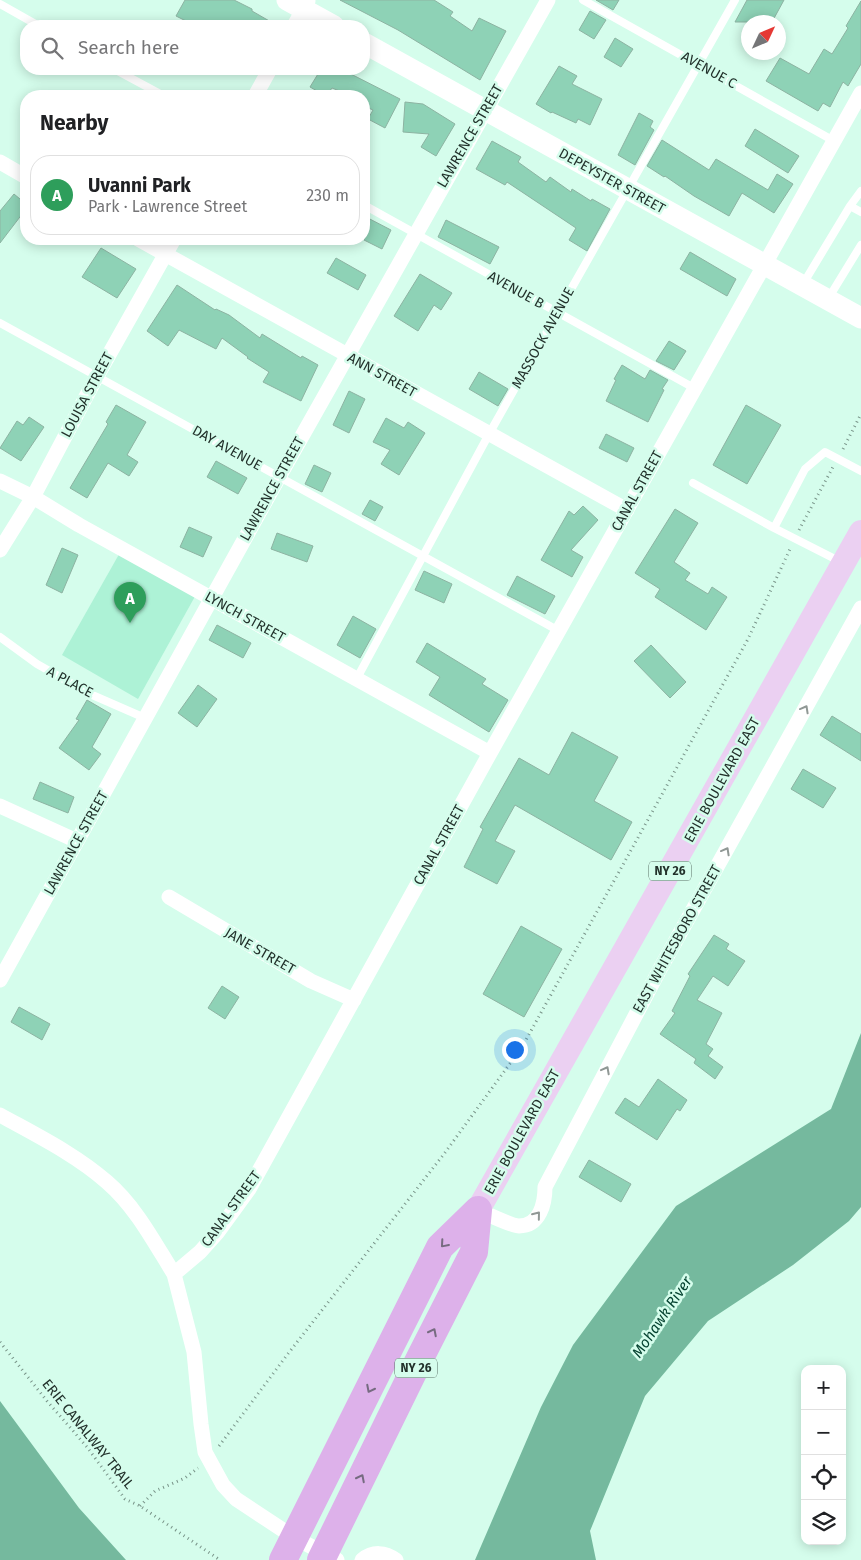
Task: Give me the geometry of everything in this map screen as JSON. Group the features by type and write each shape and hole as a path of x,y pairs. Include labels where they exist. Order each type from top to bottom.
{"highway":[{"name":"ERIE BOULEVARD EAST","path":"283,1560 440,1247 478,1210"},
{"name":"ERIE BOULEVARD EAST","path":"321,1560 474,1252 478,1210"}],"main road":[{"name":"ERIE BOULEVARD EAST","path":"478,1210 861,532"}],"street":[{"name":"LAWRENCE STREET","path":"0,980 5,960 77,841 278,477 548,0"},
{"path":"298,9 321,20"},
{"name":"DEPEYSTER STREET","path":"370,46 861,318"},
{"path":"258,90 266,75"},
{"name":"CANAL STREET","path":"174,1274 200,1252 217,1233 249,1189 490,753 861,93"},
{"path":"0,162 20,174"},
{"name":"ANN STREET","path":"149,245 627,510"},
{"name":"LOUISA STREET","path":"0,550 32,497 170,245"},
{"name":"LYNCH STREET","path":"0,481 32,497 78,525 490,753"},
{"name":"EAST WHITESBORO STREET","path":"478,1210 518,1226 528,1224 540,1213 545,1201 545,1187 660,969 861,608"},
{"path":"0,806 77,841"},
{"name":"JANE STREET","path":"169,897 311,981 354,1000"},
{"path":"0,1115 83,1162 108,1183 136,1214 174,1274 194,1352 200,1424 205,1452 223,1485 236,1499 295,1538 337,1560"},
{"path":"362,1560 374,1554 383,1553 396,1560"}],"lane":[{"name":"AVENUE C","path":"583,0 834,141"},
{"name":"MASSOCK AVENUE","path":"356,680 489,434 735,0"},
{"path":"0,4 28,20"},
{"path":"125,75 153,90"},
{"path":"802,286 861,191"},
{"path":"850,206 861,212"},
{"name":"AVENUE B","path":"370,209 694,388"},
{"path":"828,300 861,245"},
{"name":"DAY AVENUE","path":"0,323 559,631"},
{"path":"774,528 804,470 825,452 861,471"},
{"path":"692,483 844,564"},
{"name":"A PLACE","path":"0,637 45,668 90,694 145,718"}],"path":[{"path":"140,1506 155,1491 185,1478 209,1460 287,1355 444,1154 522,1047 748,639 795,539 861,414"},
{"name":"ERIE CANALWAY TRAIL","path":"0,1342 47,1401 88,1447 125,1499 140,1506 220,1560"}],"shaded area":[{"path":"122,549 198,591 138,699 62,655"}],"water":[{"name":"Mohawk River","path":"861,1033 861,1207 849,1221 793,1265 708,1321 645,1396 590,1531 596,1560 475,1560 541,1407 573,1345 676,1206 831,1109"},
{"path":"0,1401 79,1508 126,1560 0,1560"}],"building":[{"path":"185,0 234,0 268,20 184,20 176,16"},
{"path":"340,0 434,0 453,12 450,16 472,31 479,18 506,31 480,80 398,30"},
{"path":"596,0 619,0 613,10"},
{"path":"747,0 784,0 776,15 741,15 741,22 735,22"},
{"path":"861,1 861,64 848,86 843,82 830,107 823,103 818,111 766,81 779,60 784,60 809,74 824,49 832,54 848,28 846,26"},
{"path":"590,11 606,20 594,39 579,30"},
{"path":"615,38 633,49 621,67 604,57"},
{"path":"559,66 577,76 572,84 602,99 590,125 578,119 576,123 551,113 536,104"},
{"path":"317,75 353,75 400,99 385,128 370,120 373,110 370,109 370,90 337,90 332,88 330,90 315,90 310,87"},
{"path":"405,102 423,104 455,124 436,156 421,147 429,134 403,132"},
{"path":"639,113 653,121 650,127 654,130 635,165 618,155"},
{"path":"755,129 799,156 788,173 745,146"},
{"path":"662,140 709,170 716,159 768,190 777,174 793,184 774,213 742,193 729,216 647,166"},
{"path":"492,141 521,157 518,162 546,182 550,177 571,192 572,189 591,201 592,199 610,209 587,251 569,240 576,228 507,182 505,185 476,169"},
{"path":"14,194 20,199 20,217 0,243 0,211"},
{"path":"370,219 391,230 382,249 370,243"},
{"path":"446,220 499,247 490,264 438,237"},
{"path":"101,248 136,269 117,298 82,277"},
{"path":"690,252 736,279 727,296 680,269"},
{"path":"336,258 366,275 358,290 327,273"},
{"path":"420,274 452,293 441,310 434,305 418,331 394,316"},
{"path":"177,285 215,310 229,315 260,338 262,334 301,358 302,356 318,365 301,401 263,382 269,372 247,358 222,338 216,349 179,330 168,346 147,331"},
{"path":"669,341 686,351 674,370 656,361"},
{"path":"622,365 645,379 650,370 668,380 662,389 664,390 648,422 606,401 616,380 614,379"},
{"path":"479,372 508,389 498,406 469,389"},
{"path":"349,391 365,399 349,433 333,425"},
{"path":"116,405 146,422 127,455 138,462 129,476 108,463 87,498 70,488 108,424 106,422"},
{"path":"746,405 781,425 747,484 713,465"},
{"path":"29,417 44,427 21,461 0,448 17,421 23,425"},
{"path":"386,418 404,428 408,422 425,433 399,475 381,464 390,450 373,442"},
{"path":"606,434 634,448 627,462 599,448"},
{"path":"216,461 247,478 238,494 207,477"},
{"path":"314,465 331,473 322,492 305,484"},
{"path":"370,500 383,507 375,521 362,514"},
{"path":"583,506 598,520 571,550 583,557 572,577 541,560 569,511 574,515"},
{"path":"675,509 698,523 674,562 690,573 685,580 708,594 712,587 727,597 706,630 655,597 660,589 635,573"},
{"path":"189,527 212,537 203,557 180,547"},
{"path":"277,533 313,546 307,562 271,549"},
{"path":"62,548 78,555 62,593 46,585"},
{"path":"424,571 452,584 444,603 415,590"},
{"path":"517,576 555,596 545,614 507,595"},
{"path":"353,616 376,629 360,658 337,645"},
{"path":"217,625 251,643 243,658 209,640"},
{"path":"427,643 486,679 482,684 508,700 489,732 429,695 440,677 416,662"},
{"path":"651,645 686,682 670,698 634,661"},
{"path":"198,685 217,699 197,727 178,713"},
{"path":"87,700 111,714 92,747 101,754 89,770 59,748 79,720 76,719"},
{"path":"832,716 861,734 861,761 820,735"},
{"path":"572,732 618,757 594,801 632,822 611,860 515,805 495,841 515,851 497,884 464,867 483,829 480,827 519,758 549,775"},
{"path":"803,769 836,788 823,808 791,789"},
{"path":"40,782 74,797 68,813 33,799"},
{"path":"521,926 562,949 524,1017 483,994"},
{"path":"714,935 729,944 726,949 745,961 728,986 713,976 697,1000 722,1013 706,1044 713,1049 708,1056 723,1067 715,1079 694,1063 696,1059 660,1034 675,1013 672,1011 690,976 688,974"},
{"path":"222,986 239,997 225,1019 208,1008"},
{"path":"19,1007 50,1024 42,1040 11,1022"},
{"path":"658,1079 687,1100 680,1111 677,1109 657,1140 615,1113 625,1098 639,1107"},
{"path":"589,1160 631,1184 621,1202 579,1177"}],"place":[{"name":"Uvanni Park","path":"130,623"}]}
